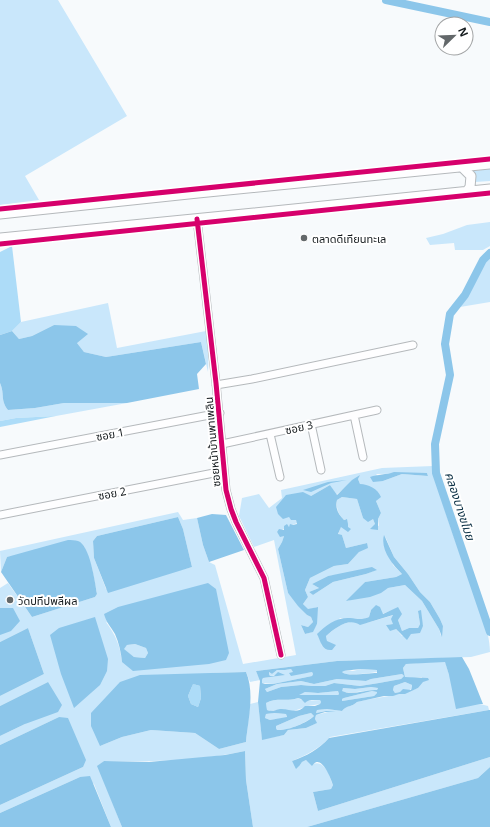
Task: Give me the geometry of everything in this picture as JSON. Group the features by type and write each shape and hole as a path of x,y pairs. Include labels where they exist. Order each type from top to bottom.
{"main road":[{"path":"0,214 490,164"},
{"path":"461,166 471,176 470,187 467,191"},
{"path":"0,238 490,189"}],"street":[{"name":"ซอยหน้าบ้านพาเพลิน","path":"197,219 220,413 226,490 231,509 264,578 281,655"},
{"path":"216,385 252,379 413,345"},
{"name":"ซอย 3","path":"222,444 377,410"},
{"name":"ซอย 1","path":"0,455 220,413"},
{"path":"354,415 363,457"},
{"path":"311,424 321,470"},
{"path":"270,434 280,478"},
{"name":"ซอย 2","path":"0,516 224,471"}],"shaded area":[{"path":"0,0 58,0 127,116 25,176 39,200 0,205"},
{"path":"490,169 490,181 475,182 476,178 473,171"},
{"path":"490,222 490,246 483,250 455,250 454,243 430,245 426,238 443,234 467,225"},
{"path":"12,246 21,322 12,331 0,335 0,252"},
{"path":"490,257 490,302 460,307 468,296"},
{"path":"108,303 117,348 206,331 209,343 208,372 201,342 106,357 84,352 77,343 54,325 32,336 19,339 12,331 21,322"},
{"path":"54,325 76,326 88,334 77,343 84,352 106,357 201,342 206,364 197,374 199,389 127,403 64,403 35,408 8,410 3,400 0,383 0,335 12,331 19,339 32,336"},
{"path":"0,383 3,400 8,410 35,408 64,403 127,403 56,416 16,418 0,421"},
{"path":"56,416 0,427 0,421 16,418"},
{"path":"433,466 449,522 485,624 490,652 471,657 337,661 256,671 260,680 250,682 246,672 212,673 100,746 122,737 151,730 195,733 219,749 246,742 250,704 258,702 262,739 284,735 288,730 306,728 316,723 316,715 328,712 325,711 316,713 317,710 327,709 342,711 357,702 395,695 418,688 422,677 405,677 403,668 406,664 445,661 449,675 480,704 488,706 489,710 330,737 317,748 292,761 294,764 300,765 306,760 313,764 321,764 329,774 333,785 331,789 313,792 318,811 490,757 490,767 478,778 307,827 253,827 246,780 245,751 193,759 104,761 98,766 122,827 111,827 94,784 80,777 0,813 0,805 83,767 59,717 0,745 0,736 25,724 48,682 0,706 0,696 44,674 28,628 0,642 0,588 8,583 32,617 95,597 97,594 92,568 84,546 7,557 1,572 0,551 178,512 183,520 197,518 203,545 209,562 215,565 243,664 296,655 274,540 254,547 239,516 242,498 259,494 269,508 282,498 281,490 382,468","holes":["427,473 428,476 402,474 383,481 376,474","359,476 358,479 360,484 377,499 376,501 381,513 378,519 379,526 375,524 373,519 363,518 357,499 342,497 337,500 338,511 344,520 346,519 348,527 341,526 338,535 342,535 346,548 367,543 348,564 334,566 310,578 305,590 308,597 303,604 308,610 317,607 317,624 312,632 305,634 301,625 308,627 313,622 311,617 307,615 288,593 278,549 284,536 280,536 277,532 297,523 296,520 289,517 311,496 330,485 336,495","178,517 183,529 192,567 106,589 94,558 93,541 97,536","385,536 394,557 420,592 430,602 440,619 443,626 441,636 439,629 422,601 405,585 388,588 347,601 365,582 396,577 402,574 393,565","376,570 333,582 313,595 309,592 319,588 312,584 328,576","398,608 398,620 402,631 409,628 418,628 420,624 418,611 423,626 411,634 402,636 395,628 386,625 393,624 394,615 368,623 347,623 337,627 326,636 327,641 322,646 321,642 340,618 362,620 369,617 371,610 382,614","106,622 209,664 122,662 119,646"]},
{"path":"394,472 427,473 428,476 402,474 383,481 373,482 370,477"},
{"path":"360,475 358,479 360,484 372,488 380,494 381,497 376,501 381,513 378,519 378,530 370,529 375,524 373,519 368,522 363,518 357,499 342,497 337,500 336,506 339,513 344,520 347,519 348,527 351,529 348,532 341,527 338,534 342,535 346,548 367,543 368,548 359,552 348,564 334,566 310,578 305,590 308,597 303,604 308,609 318,607 317,624 313,632 305,634 301,625 308,627 313,622 311,617 298,606 288,593 278,549 284,536 280,537 277,532 279,529 284,530 284,526 287,524 289,527 290,524 297,524 296,520 291,520 289,517 283,519 278,514 276,507 286,495 303,492 311,496 330,485 337,495 352,480"},
{"path":"347,480 331,483 311,492 303,490 328,482"},
{"path":"212,514 226,515 244,550 209,562 203,545 197,518"},
{"path":"178,517 183,529 192,567 108,593 94,558 93,541 97,536"},
{"path":"384,535 394,557 420,592 430,602 440,619 443,626 442,637 439,629 422,601 405,585 388,588 381,593 370,597 346,601 365,582 396,577 402,574 394,566 385,551 383,540"},
{"path":"68,540 78,541 86,549 91,564 97,594 95,597 32,617 1,572 7,557"},
{"path":"372,567 377,570 333,582 313,595 309,592 319,588 312,584 328,576"},
{"path":"208,583 216,589 229,653 226,660 209,664 133,671 122,662 120,648 115,634 107,622 104,614 118,607","holes":["135,644 146,648 148,653 145,658 134,657 124,649 127,645"]},
{"path":"376,605 380,607 383,614 398,607 402,614 398,620 402,631 409,628 418,628 420,624 418,611 421,610 423,626 420,633 411,634 407,640 396,629 390,631 386,625 393,624 391,619 393,615 360,625 351,622 342,624 326,636 327,641 336,645 332,650 326,649 322,645 317,634 332,622 345,618 362,619 369,617 371,610"},
{"path":"0,608 13,608 20,621 11,631 0,635"},
{"path":"95,617 108,659 107,671 100,685 74,708 61,674 50,635 59,628"},
{"path":"28,628 44,674 0,696 0,642"},
{"path":"135,644 146,648 148,653 145,658 134,657 123,649 127,645"},
{"path":"462,657 469,669 483,704 456,709 445,662 406,664 403,668 405,677 428,678 429,680 423,682 418,688 405,694 384,696 357,702 342,711 327,709 317,710 316,713 326,711 336,712 325,712 316,715 315,719 317,723 306,728 288,730 284,735 262,740 258,702 260,681 256,671 337,661","holes":["291,669 293,672 289,673 291,676 312,672 313,674 312,676 273,684 262,683 263,678 285,675 278,672 274,676 270,676 269,672 272,674 277,670","361,669 377,670 377,673 353,675 342,672","402,674 404,676 401,679 360,686 334,683 325,686 301,685 281,687 267,692 265,689 277,684 301,681 314,684 337,679 366,681","405,682 412,685 411,690 403,689 400,692 395,693 393,690 394,686","343,688 378,688 377,690 368,690 355,693 342,691","338,691 339,694 299,695 305,692 318,693","372,691 377,692 374,696 342,701 342,699","298,698 305,703 312,700 320,700 321,702 315,706 305,706 296,711 283,709 272,711 267,710 266,703 270,701","311,713 314,716 291,728 281,730 277,730 276,726 299,716","266,714 286,714 287,717 270,720 265,718"]},
{"path":"291,669 295,674 312,672 313,674 312,676 273,684 262,683 263,678 284,675 270,676 269,672 272,674 277,670"},
{"path":"361,669 377,670 377,672 348,674 341,672 342,671"},
{"path":"246,672 249,680 250,698 246,742 219,749 195,733 151,730 122,737 100,746 91,726 91,713 120,682 140,675","holes":["193,684 200,686 201,698 198,707 191,704 188,696"]},
{"path":"402,674 404,676 401,679 360,686 334,683 325,686 301,685 281,687 267,692 265,689 277,684 301,681 314,684 337,679 366,681"},
{"path":"48,682 62,705 58,712 25,724 0,736 0,706"},
{"path":"405,682 412,685 412,688 410,690 395,693 393,690 394,686"},
{"path":"193,684 200,686 201,698 198,707 191,704 188,696"},
{"path":"371,687 378,688 377,690 355,692 341,691 343,688 355,689"},
{"path":"338,691 338,695 299,696 299,694 305,692 318,693"},
{"path":"372,691 377,692 374,696 342,701 344,698"},
{"path":"298,698 304,701 320,700 321,702 320,704 308,706 291,712 283,709 267,710 266,703 270,701"},
{"path":"490,710 490,757 318,811 313,792 331,789 333,785 328,773 319,762 312,766 306,760 296,769 292,761 312,752 329,738"},
{"path":"311,713 314,716 297,726 281,730 277,730 276,728 276,726 299,716"},
{"path":"266,714 286,714 287,718 270,720 265,718"},
{"path":"59,717 68,718 86,760 83,767 0,805 0,745"},
{"path":"245,751 246,780 253,827 122,827 97,766 104,761 149,762 225,755"},
{"path":"490,767 490,827 307,827 478,778"},
{"path":"90,776 111,827 0,827 0,813 80,777"}],"waterway":[{"path":"386,0 490,22"},
{"name":"คลองบางขโมย","path":"490,253 483,260 465,295 450,314 445,344 450,375 435,444 436,473 490,632"}],"cycle path":[{"path":"0,209 490,159"},
{"path":"0,244 490,193"},
{"path":"197,219 216,383 226,490 236,522 264,578 281,655"}],"place":[{"name":"ตลาดดีเทียนทะเล","path":"304,238"},
{"name":"วัดปทีปพลีผล","path":"10,600"}]}
